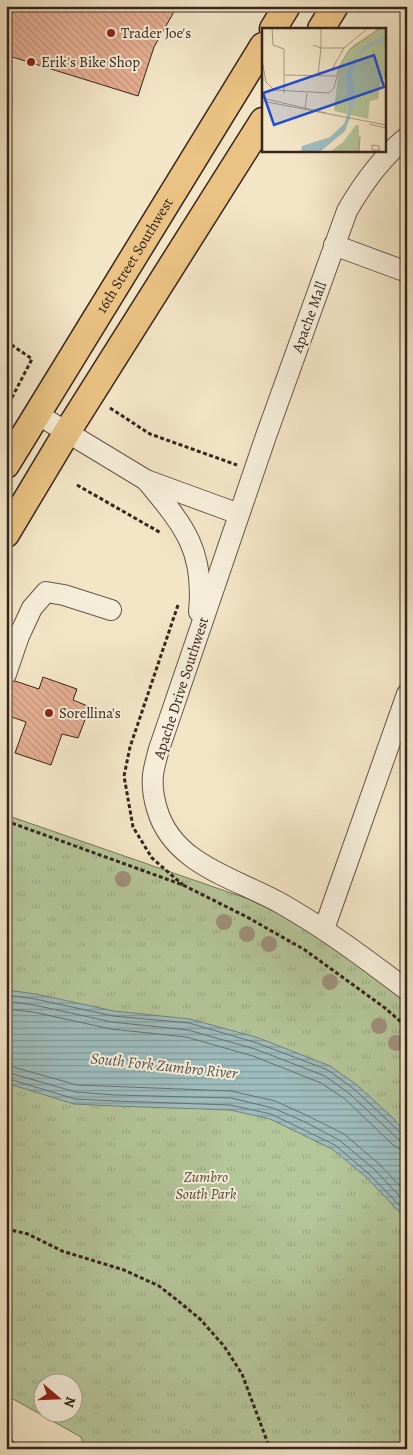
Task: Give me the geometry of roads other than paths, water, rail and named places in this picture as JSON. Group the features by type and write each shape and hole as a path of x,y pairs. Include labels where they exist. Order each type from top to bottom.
{"main road":[{"path":"274,28 287,6"},
{"path":"322,28 335,6"},
{"name":"16th Street Southwest","path":"6,465 262,48"},
{"path":"6,534 67,432 262,122"}],"street":[{"name":"Apache Mall","path":"240,514 347,211 360,188 378,166 407,137"},
{"path":"334,246 407,272"},
{"path":"36,414 146,480 240,514"},
{"path":"146,480 178,520 193,545 199,568 200,596 197,638"},
{"name":"Apache Drive Southwest","path":"240,514 159,749 153,776 155,802 160,820 170,838 203,865 281,903 324,929 407,990"},
{"path":"6,674 19,636 32,608 46,592 64,595 111,610"},
{"path":"324,929 403,718 407,694"}],"water":[{"name":"South Fork Zumbro River","path":"6,990 36,994 114,1011 190,1019 259,1038 330,1066 357,1085 407,1133 407,1220 366,1177 332,1149 270,1119 230,1110 74,1104 6,1083"}],"place":[{"name":"Trader Joe's","path":"111,33"},
{"name":"Erik's Bike Shop","path":"31,62"},
{"name":"Sorellina's","path":"49,713"}],"park label":[{"name":"Zumbro South Park","path":"206,1186"}]}
